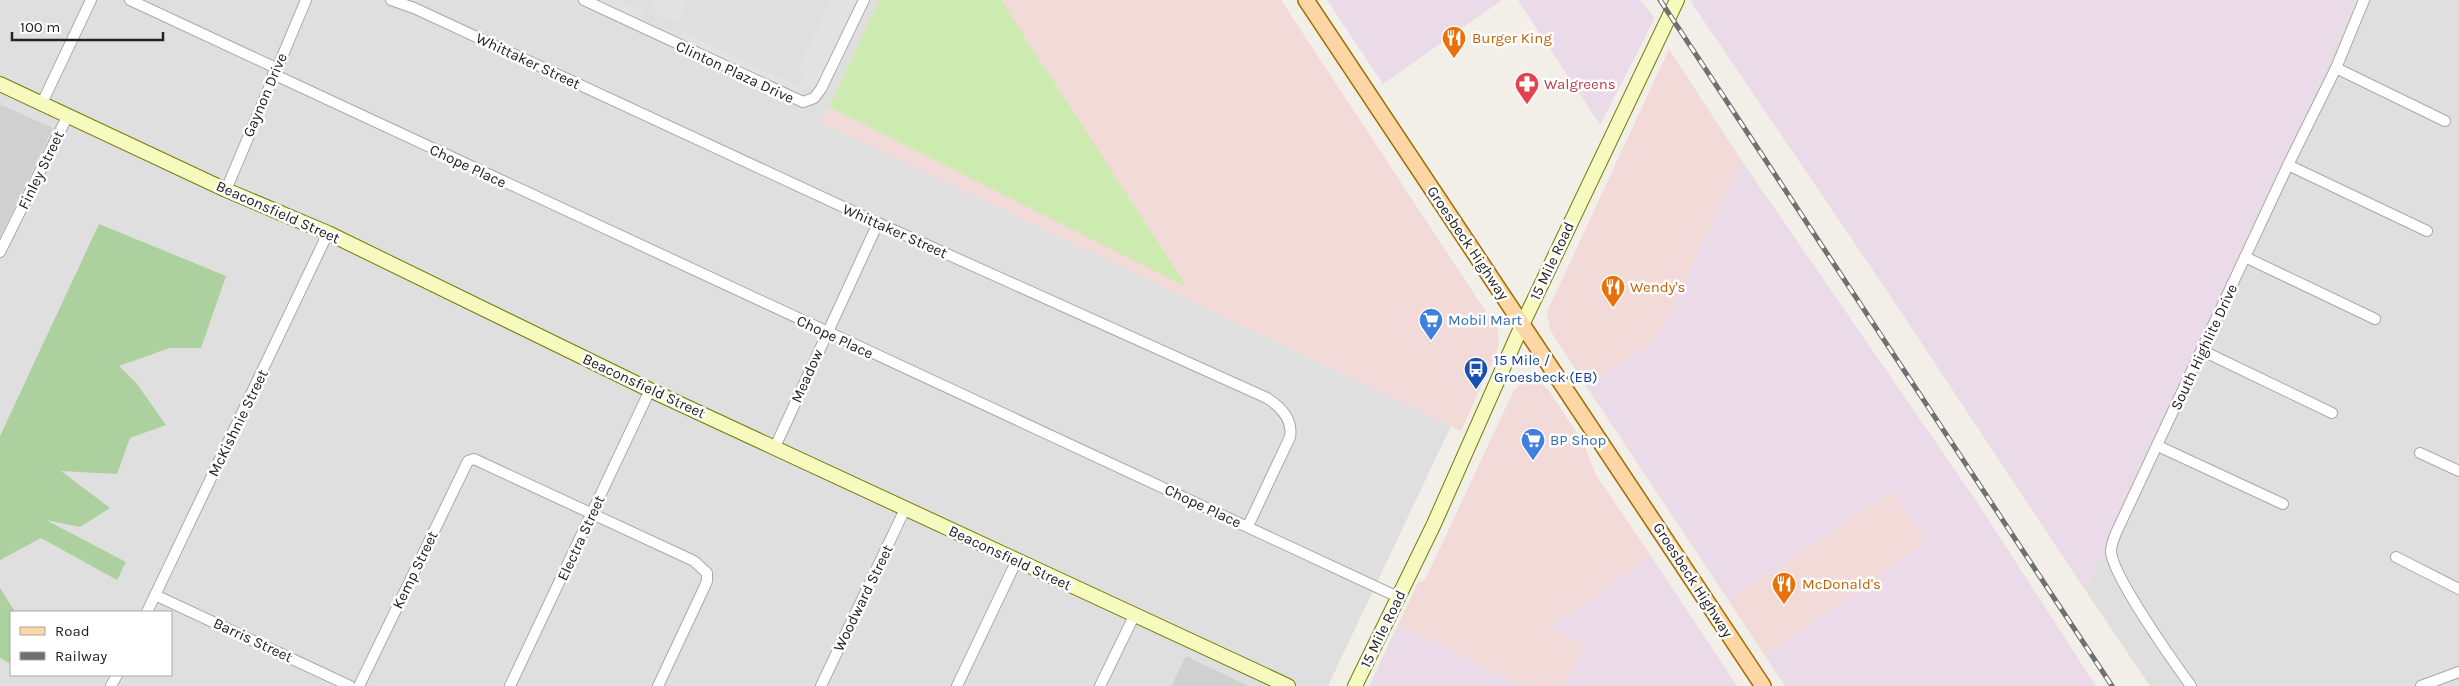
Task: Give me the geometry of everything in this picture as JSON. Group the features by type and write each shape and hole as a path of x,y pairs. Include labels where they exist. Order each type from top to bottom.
{"main road":[{"name":"Groesbeck Highway","path":"1306,0 1523,323 1763,686"}],"street":[{"path":"42,103 91,0"},
{"name":"Chope Place","path":"130,0 274,71 826,333 1248,526 1398,597"},
{"name":"Gaynon Drive","path":"226,190 274,71 306,0"},
{"name":"Whittaker Street","path":"391,0 414,8 878,223 1276,404 1282,409 1290,423 1290,437 1248,526"},
{"name":"Clinton Plaza Drive","path":"584,0 803,102 814,98 821,89 864,0"},
{"name":"15 Mile Road","path":"1355,686 1434,524 1523,323 1676,0"},
{"name":"South Highlite Drive","path":"2191,686 2163,647 2120,574 2110,550 2116,533 2203,351 2288,165 2336,68 2364,0"},
{"path":"2336,68 2445,121"},
{"name":"Beaconsfield Street","path":"0,84 226,190 328,233 650,390 1288,686"},
{"name":"Finley Street","path":"0,252 68,115"},
{"path":"2288,165 2427,231"},
{"name":"Meadow","path":"775,447 878,223"},
{"name":"McKishnie Street","path":"147,611 328,233"},
{"path":"2246,257 2375,319"},
{"path":"2203,351 2332,414"},
{"name":"Electra Street","path":"510,686 650,390"},
{"path":"2158,446 2283,504"},
{"path":"2420,453 2459,471"},
{"name":"Kemp Street","path":"359,686 468,461 474,459 593,514"},
{"name":"Woodward Street","path":"820,686 905,509"},
{"path":"593,514 694,561 707,573 707,581 704,588 658,686"},
{"path":"2396,557 2459,589"},
{"path":"957,686 1017,560"},
{"name":"Barris Street","path":"155,595 350,686"},
{"path":"1100,686 1134,616"},
{"path":"2420,686 2459,672"}],"shaded area":[{"path":"0,0 879,0 822,122 1451,426 1328,686 1249,686 1186,656 1171,686 0,686 0,237 52,128 0,104"},
{"path":"598,0 619,0 645,13 642,21"},
{"path":"656,0 688,0 677,23 651,10"},
{"path":"831,0 861,0 820,85 817,84 814,89 801,83 804,75 797,71"},
{"path":"879,0 1281,0 1498,330 1499,344 1496,354 1461,431 821,122"},
{"path":"1327,0 1502,0 1383,84"},
{"path":"1518,0 1640,0 1655,18 1600,125"},
{"path":"1692,0 2357,0 2085,590 1889,294 1691,2"},
{"path":"2357,0 2459,0 2459,686 2150,686 2085,590"},
{"path":"683,31 804,88 800,97 679,38"},
{"path":"1669,49 1742,161 1656,341 1586,386 1550,330 1547,312"},
{"path":"0,104 53,128 0,237"},
{"path":"1742,161 1977,502 2096,686 1785,686 1765,656 1926,542 1893,491 1729,601 1586,386 1656,341"},
{"path":"1524,380 1536,380 1548,389 1583,442 1596,475 1651,556 1550,627 1584,646 1565,686 1523,686 1398,625 1418,583 1425,580 1513,392"},
{"path":"1893,491 1927,542 1765,656 1729,601"},
{"path":"1651,556 1737,686 1565,686 1584,646 1550,627"},
{"path":"1398,625 1523,686 1369,686"},
{"path":"1186,656 1249,686 1171,686"}],"green space":[{"path":"879,0 1001,0 1187,287 829,107"},
{"path":"99,224 226,276 201,348 170,348 119,366 137,384 166,425 130,438 117,474 61,471 110,508 80,527 46,520 126,562 117,580 41,538 0,560 0,436"},
{"path":"0,588 14,611 10,611 10,663 0,658"}],"railway":[{"path":"1660,0 2112,686"}],"place":[{"name":"Burger King","path":"1454,59"},
{"name":"Walgreens","path":"1527,105"},
{"name":"Wendy's","path":"1613,308"},
{"name":"Mobil Mart","path":"1431,341"},
{"name":"15 Mile / Groesbeck (EB)","path":"1476,390"},
{"name":"BP Shop","path":"1533,461"},
{"name":"McDonald's","path":"1784,605"}]}
